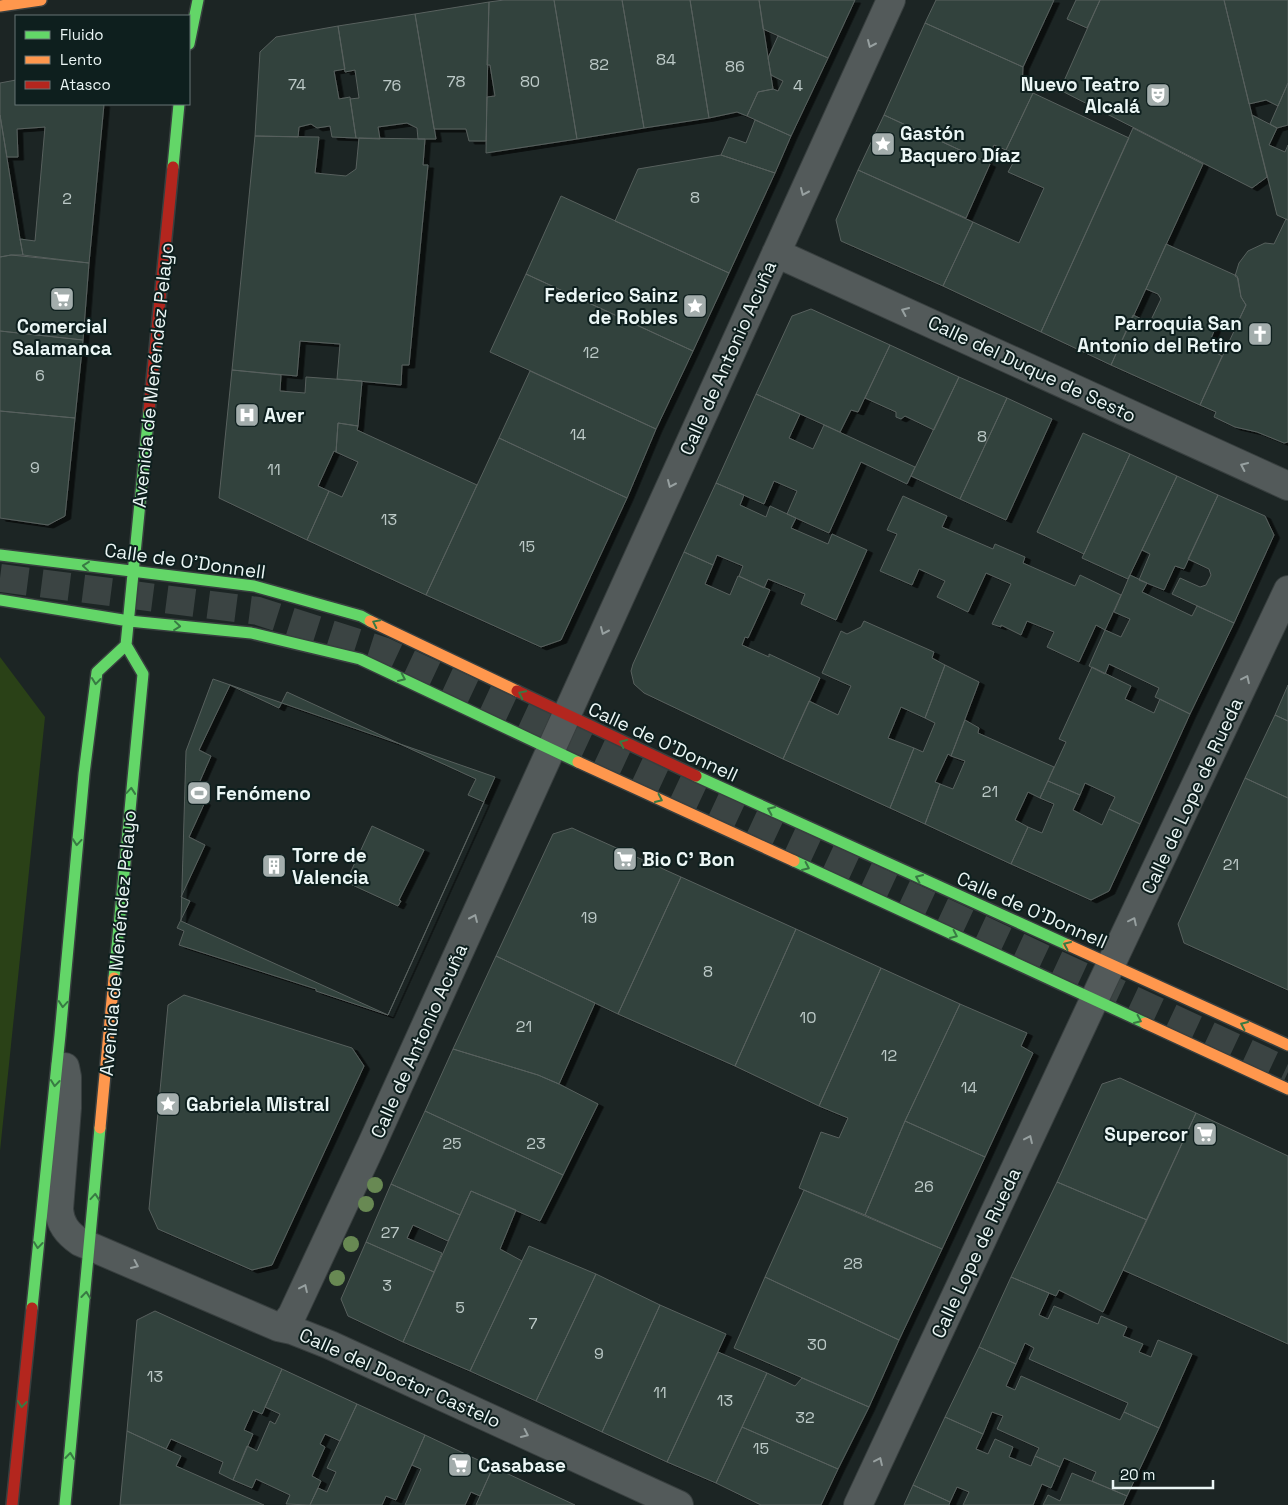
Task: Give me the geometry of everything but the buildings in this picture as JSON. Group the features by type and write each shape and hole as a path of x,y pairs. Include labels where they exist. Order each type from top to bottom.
{"main road":[{"path":"0,6 41,0"},
{"path":"190,39 198,0"},
{"name":"Avenida de Menéndez Pelayo","path":"65,1505 143,674 126,645 179,105"},
{"name":"Calle de O'Donnell","path":"0,555 254,586 361,616 566,716 1288,1045"},
{"path":"0,600 128,621 251,634 360,659 1288,1089"},
{"path":"12,1505 60,1035 84,774 96,672 126,645"}],"street":[{"name":"Calle de Antonio Acuña","path":"278,1327 292,1315 371,1146 891,0"},
{"name":"Calle del Duque de Sesto","path":"776,253 1288,486"},
{"name":"Calle de Lope de Rueda","path":"1094,1000 1288,590"},
{"name":"Calle Lope de Rueda","path":"858,1505 1094,1000"},
{"path":"60,1035 67,1077 67,1108 59,1208 60,1219 69,1234 80,1242 90,1245"},
{"name":"Calle del Doctor Castelo","path":"90,1245 278,1327 292,1330 330,1345 679,1505"}],"green space":[{"path":"0,657 45,717 0,1151"}],"tunnel":[{"path":"0,578 258,611 383,651 1288,1072"}],"traffic: fast":[{"path":"190,39 198,0"},
{"path":"173,167 179,105"},
{"path":"114,978 143,674 126,645 149,411"},
{"path":"0,555 254,586 361,616 370,621"},
{"path":"0,600 129,621 251,633 360,659 578,762"},
{"path":"32,1308 84,774 97,672 126,645"},
{"path":"696,776 1068,945"},
{"path":"794,861 1145,1023"},
{"path":"65,1505 100,1128"}],"traffic: slow":[{"path":"0,6 41,0"},
{"path":"370,621 517,691"},
{"path":"578,762 794,861"},
{"path":"1068,945 1288,1045"},
{"path":"100,1128 114,978"},
{"path":"1145,1023 1288,1089"}],"traffic: jam":[{"path":"149,411 173,167"},
{"path":"517,691 696,776"},
{"path":"12,1505 32,1308"}],"place":[{"name":"Nuevo Teatro Alcalá","path":"1158,95"},
{"name":"Gastón Baquero Díaz","path":"883,144"},
{"name":"Comercial Salamanca","path":"62,299"},
{"name":"Federico Sainz de Robles","path":"695,306"},
{"name":"Parroquia San Antonio del Retiro","path":"1260,334"},
{"name":"Aver","path":"247,415"},
{"name":"Fenómeno","path":"199,793"},
{"name":"Bio C' Bon","path":"625,859"},
{"name":"Torre de Valencia","path":"274,866"},
{"name":"Gabriela Mistral","path":"168,1104"},
{"name":"Supercor","path":"1205,1134"},
{"name":"Casabase","path":"460,1465"}]}
